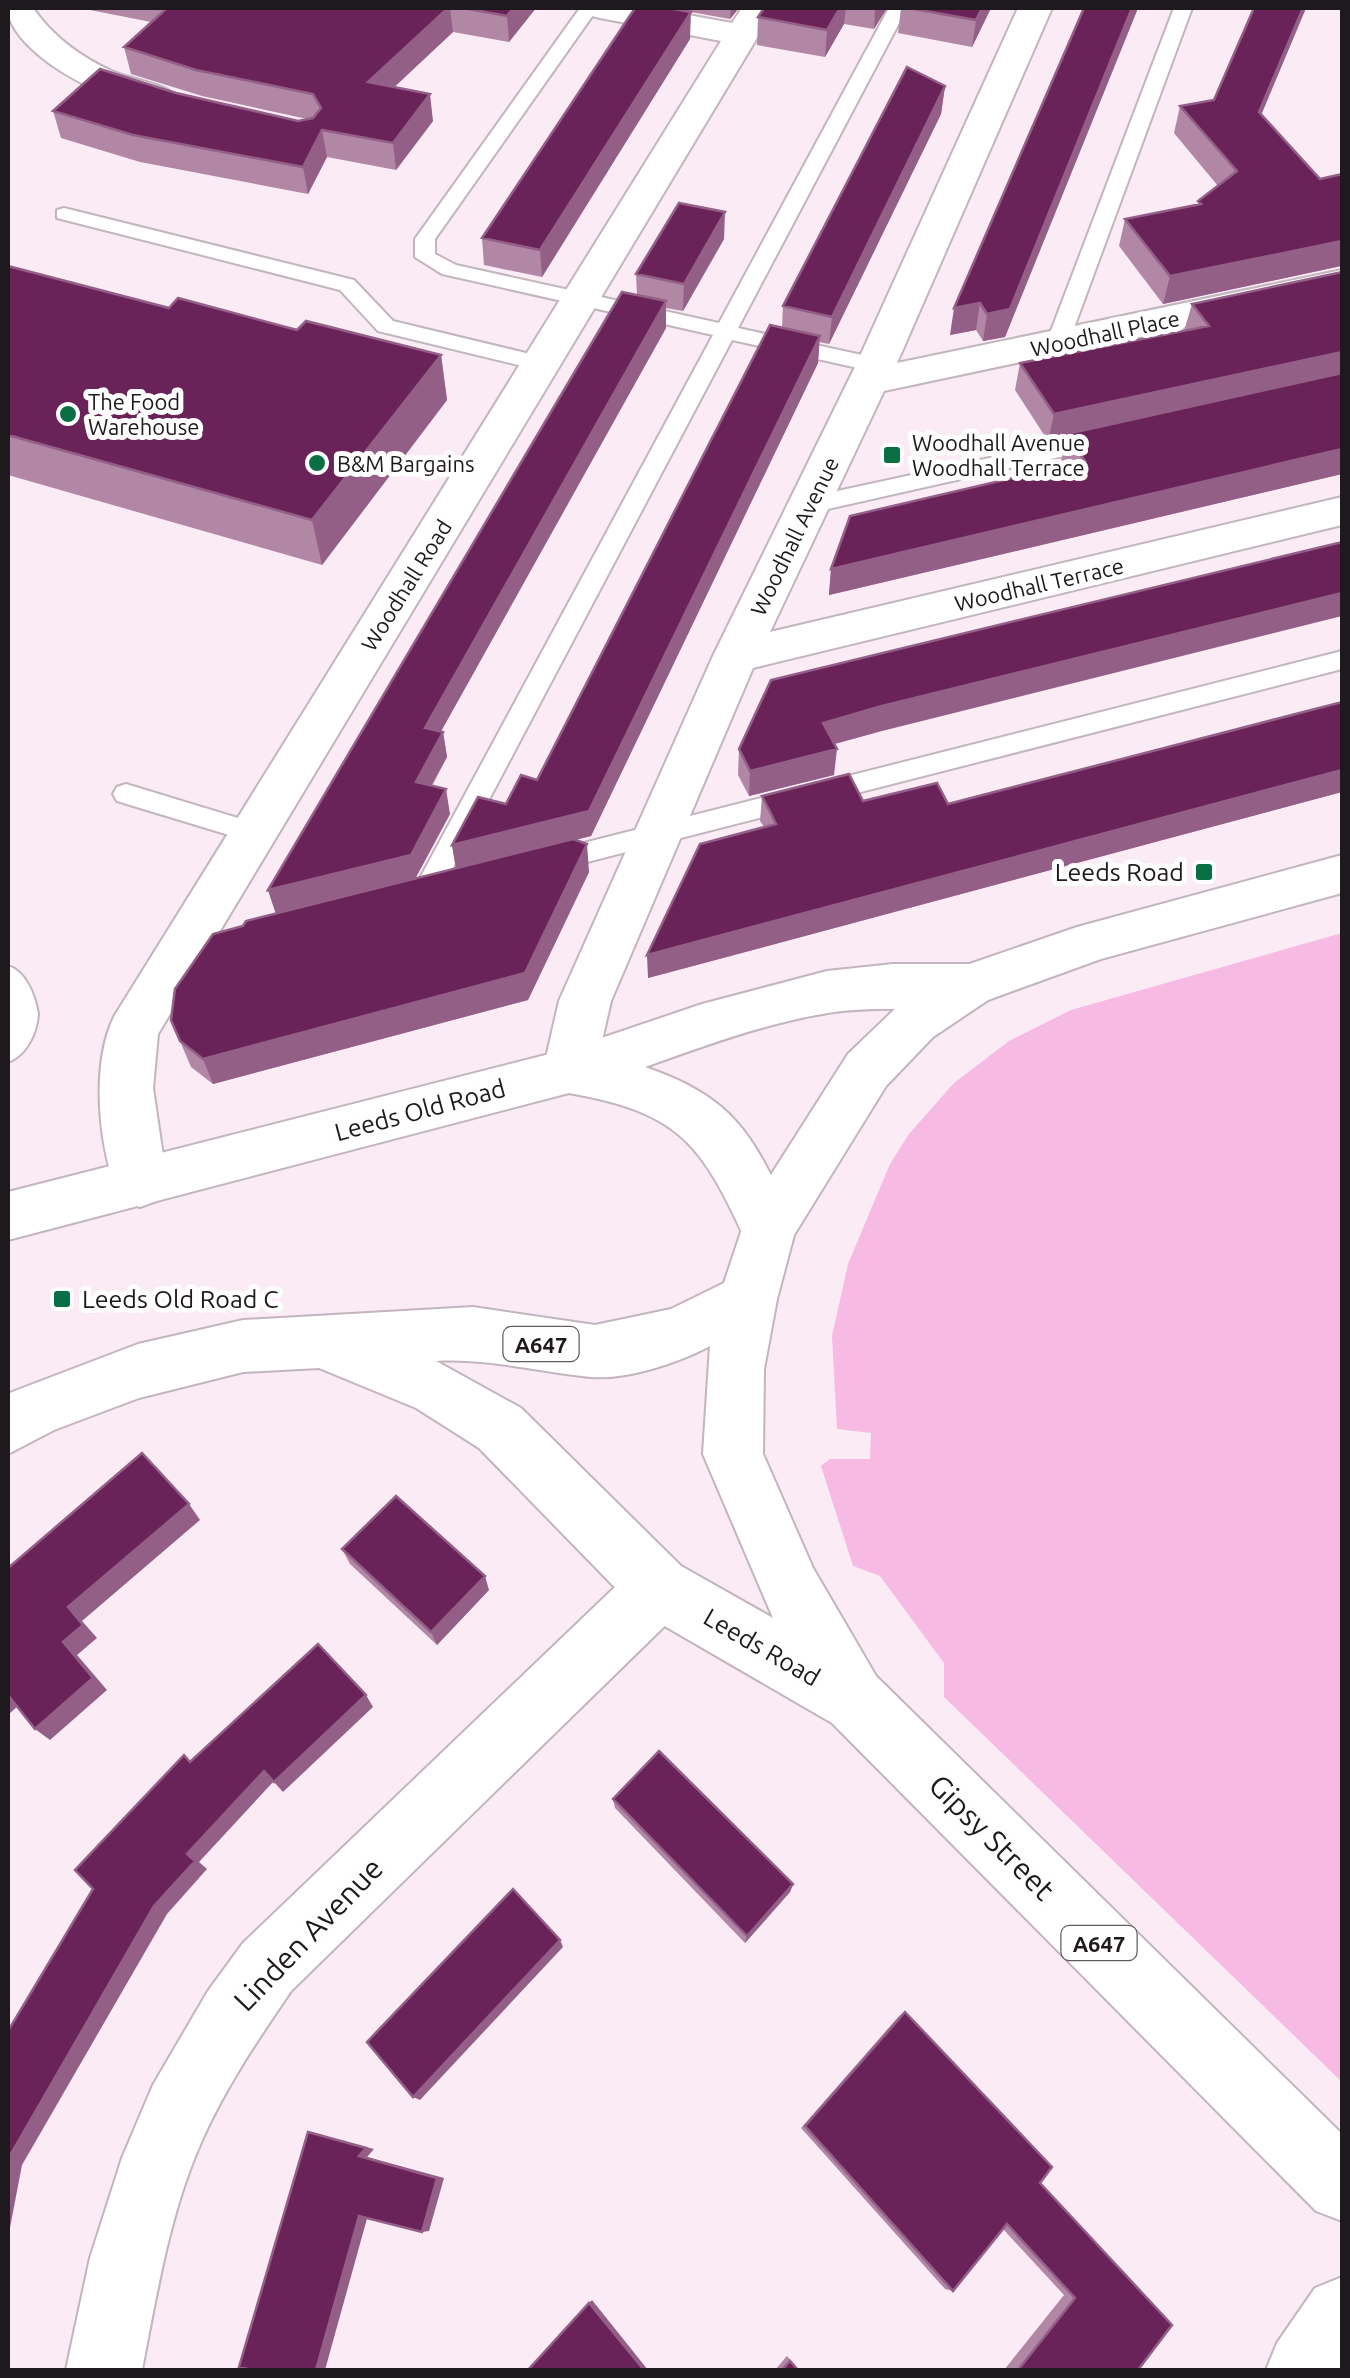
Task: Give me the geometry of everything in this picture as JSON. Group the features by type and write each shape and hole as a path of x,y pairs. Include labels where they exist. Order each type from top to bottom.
{"main road":[{"path":"17,8 46,46 87,72 153,98 200,109"},
{"path":"600,8 750,21"},
{"name":"Woodhall Avenue","path":"570,1071 585,1000 657,835 1035,8"},
{"name":"Woodhall Road","path":"140,1182 124,1093 127,1050 133,1030 196,949 252,832 543,364 750,21"},
{"name":"Woodhall Place","path":"871,373 1057,344 1342,282"},
{"name":"Woodhall Terrace","path":"736,656 1342,511"},
{"name":"Leeds Road","path":"855,1700 791,1590 733,1454 735,1369 748,1298 768,1228 866,1070 914,1022 970,986 1096,941 1342,874"},
{"name":"Leeds Road","path":"570,1071 702,1026 827,992 893,985 970,986"},
{"name":"Leeds Old Road","path":"8,1216 570,1071 611,1077 650,1091 709,1126 733,1155 768,1228"},
{"name":"Leeds Road","path":"8,1426 33,1412 138,1371 243,1346 473,1334 595,1351 682,1332 748,1298"},
{"name":"Leeds Road","path":"324,1342 437,1389 500,1428 659,1588 855,1700"},
{"name":"Linden Avenue","path":"104,2370 130,2243 148,2181 196,2069 223,2024 266,1967 659,1588"},
{"name":"Gipsy Street","path":"855,1700 1342,2185"},
{"path":"1304,2370 1342,2316"}],"lane":[{"path":"589,8 425,239 425,256 448,270 724,332 871,373"},
{"path":"465,882 417,894 898,8"},
{"path":"1057,344 1184,8"},
{"path":"64,214 347,285 386,326 543,364"},
{"path":"810,505 1133,434"},
{"path":"523,868 1342,660"},
{"path":"126,794 252,832"},
{"path":"8,977 25,1000 26,1013 24,1026 8,1050"}],"shaded area":[{"path":"1342,933 1342,2082 944,1697 944,1663 880,1576 853,1566 821,1466 830,1459 870,1459 871,1433 837,1429 832,1336 848,1264 890,1164 909,1134 954,1083 1009,1041 1071,1010"}],"building":[{"path":"167,8 448,8 368,82 430,94 393,143 322,130 303,167 133,135 53,111 100,69 176,93 298,121 313,118 321,108 313,94 196,70 124,47"},
{"path":"463,8 513,8 507,16"},
{"path":"635,8 691,12 540,250 482,238"},
{"path":"764,8 840,8 827,30 758,17"},
{"path":"908,8 982,8 976,20"},
{"path":"1084,8 1132,8 1010,309 987,314 980,303 954,308"},
{"path":"1254,8 1303,8 1259,112 1320,179 1342,174 1342,241 1170,276 1125,219 1201,204 1198,201 1237,171 1180,106 1214,100"},
{"path":"907,67 945,86 832,317 783,306"},
{"path":"679,203 725,212 684,284 636,274"},
{"path":"8,266 169,308 178,298 297,330 306,321 441,355 312,520 8,435"},
{"path":"1342,272 1342,352 1054,414 1020,363 1209,326 1192,304"},
{"path":"622,292 666,301 425,728 443,732 416,782 446,789 411,855 268,890"},
{"path":"770,325 820,336 589,811 452,845 478,797 506,804 521,775 537,780"},
{"path":"1342,373 1342,449 831,569 850,516 1085,461 1067,434"},
{"path":"1342,542 1342,593 823,723 837,749 750,771 739,749 771,680"},
{"path":"1342,702 1342,770 647,955 700,844 776,824 762,796 849,774 863,801 937,783 948,804"},
{"path":"573,839 587,844 525,973 203,1059 180,1041 171,1020 175,989 213,934 243,926 246,921"},
{"path":"142,1453 189,1504 68,1607 83,1625 63,1642 93,1678 35,1729 8,1695 8,1568"},
{"path":"396,1496 485,1576 431,1632 342,1549"},
{"path":"318,1644 366,1695 274,1782 264,1771 187,1854 195,1861 154,1906 8,2159 8,2031 93,1889 75,1870 184,1755 190,1762"},
{"path":"659,1751 793,1884 747,1936 613,1799"},
{"path":"513,1889 560,1940 413,2097 367,2042"},
{"path":"905,2012 1052,2167 1040,2183 1172,2325 1138,2370 1018,2370 1075,2298 1007,2224 953,2291 805,2126"},
{"path":"308,2132 366,2148 359,2156 437,2178 422,2232 359,2216 316,2370 239,2367"},
{"path":"589,2303 644,2370 528,2370"},
{"path":"790,2361 798,2370 782,2370"}],"place":[{"name":"The Food Warehouse","path":"68,414"},
{"name":"Woodhall Avenue Woodhall Terrace","path":"892,455"},
{"name":"B&M Bargains","path":"317,463"},
{"name":"Leeds Road","path":"1204,872"},
{"name":"Leeds Old Road C","path":"62,1299"}]}
